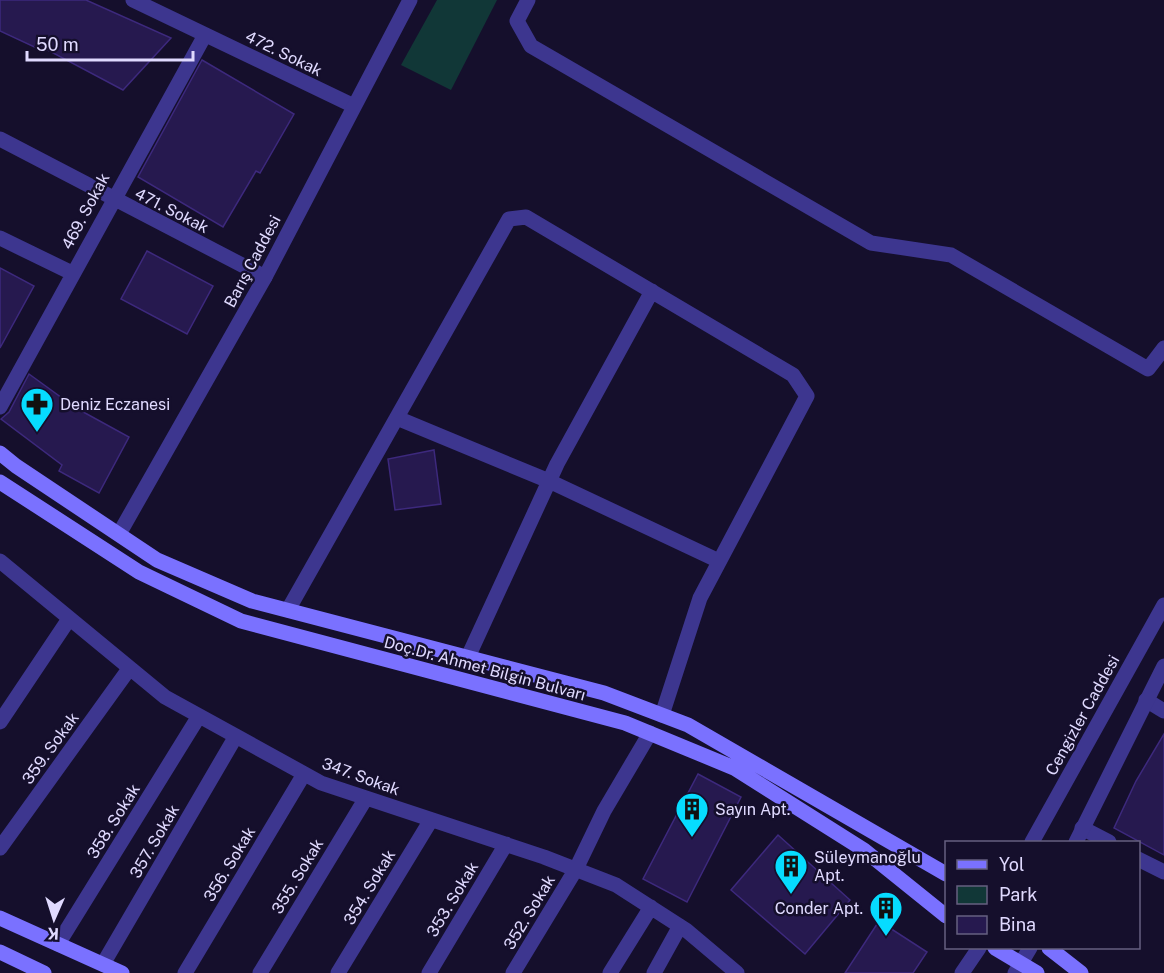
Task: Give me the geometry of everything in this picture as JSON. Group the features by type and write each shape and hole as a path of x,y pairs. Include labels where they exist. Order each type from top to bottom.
{"main road":[{"name":"Doç.Dr. Ahmet Bilgin Bulvarı","path":"0,453 157,560 252,601 604,693 662,715 708,736 945,873"},
{"name":"Doç.Dr. Ahmet Bilgin Bulvarı","path":"0,482 139,572 241,621 625,723 744,774 864,849 945,915"},
{"path":"0,918 122,973"},
{"path":"996,949 1019,968 1037,973"},
{"path":"1050,949 1081,973"},
{"path":"0,952 44,973"}],"street":[{"name":"472. Sokak","path":"133,0 354,106"},
{"name":"Barış Caddesi","path":"119,534 172,446 265,277 410,0"},
{"path":"528,0 517,21 531,46 871,243 951,255 1148,369 1164,348"},
{"name":"469. Sokak","path":"0,407 112,199 205,35"},
{"name":"471. Sokak","path":"0,139 265,277"},
{"path":"288,610 509,219 526,217 794,375 807,396 700,598 662,715"},
{"path":"0,238 72,273"},
{"path":"468,657 549,481 652,291"},
{"path":"397,418 549,481 719,561"},
{"name":"347. Sokak","path":"3,570 69,619 165,698 321,783 506,844 616,885 680,926 737,973"},
{"name":"Cengizler Caddesi","path":"1033,841 1164,605"},
{"path":"0,722 69,619"},
{"path":"1102,841 1079,835 1164,666"},
{"name":"359. Sokak","path":"0,848 129,669"},
{"path":"1146,700 1164,711"},
{"name":"358. Sokak","path":"58,944 199,716"},
{"name":"352. Sokak","path":"513,973 576,869 604,811 650,733"},
{"name":"357. Sokak","path":"103,964 236,736"},
{"name":"356. Sokak","path":"185,973 304,774"},
{"name":"355. Sokak","path":"260,973 366,798"},
{"name":"354. Sokak","path":"338,973 431,820"},
{"name":"353. Sokak","path":"429,973 506,844"},
{"path":"1140,860 1164,872"},
{"path":"610,973 651,907"},
{"path":"654,973 680,926"},
{"path":"962,973 978,949"},
{"path":"1019,968 1029,949"}],"green space":[{"path":"437,0 497,0 451,90 401,65"}],"building":[{"path":"0,0 86,0 171,38 123,90 44,48 43,51 0,31"},
{"path":"202,60 294,114 260,173 256,171 223,227 138,177"},
{"path":"147,251 213,286 187,334 121,299"},
{"path":"0,268 34,286 0,348"},
{"path":"29,374 76,408 129,437 99,493 59,471 62,465 1,419 9,412"},
{"path":"434,450 441,504 395,510 388,459"},
{"path":"1164,734 1164,855 1114,828 1136,781"},
{"name":"Sayın Apt.","path":"698,774 741,797 687,902 643,879"},
{"name":"Süleymanoğlu Apt.","path":"778,835 850,900 805,954 731,890"},
{"name":"Conder Apt.","path":"879,921 927,952 913,973 845,973"}],"place":[{"name":"Deniz Eczanesi","path":"37,433"},
{"name":"Sayın Apt.","path":"692,838"},
{"name":"Süleymanoğlu Apt.","path":"791,895"},
{"name":"Conder Apt.","path":"886,937"}]}
